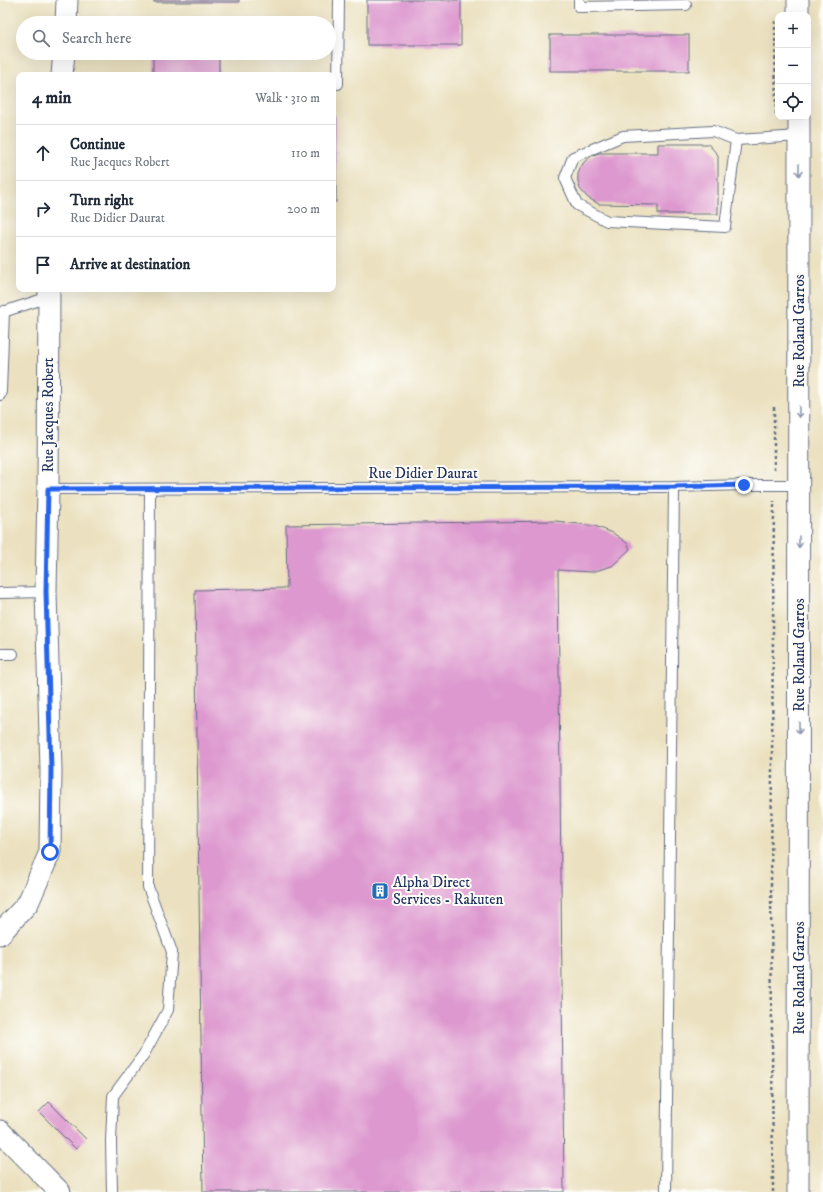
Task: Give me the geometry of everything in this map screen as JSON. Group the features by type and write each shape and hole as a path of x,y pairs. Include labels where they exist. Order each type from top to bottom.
{"street":[{"path":"66,16 67,0"},
{"path":"798,0 798,12"},
{"path":"62,72 63,60"},
{"name":"Rue Roland Garros","path":"798,1192 799,126"},
{"name":"Rue Jacques Robert","path":"0,934 28,903 50,852 51,770 46,592 49,293"},
{"path":"0,1131 60,1192"}],"lane":[{"path":"338,84 339,0"},
{"path":"579,0 579,7 686,5"},
{"path":"736,140 725,227 607,221 577,205 565,178 573,157 623,136 713,131 736,140 776,137 799,126"},
{"path":"0,395 2,312 49,293"},
{"name":"Rue Didier Daurat","path":"48,489 674,487 799,485"},
{"path":"666,1192 674,487"},
{"path":"112,1192 112,1096 144,1054 168,1010 172,952 148,887 150,489"},
{"path":"0,593 46,592"},
{"path":"0,654 13,654"}],"path":[{"path":"775,48 776,137"},
{"path":"773,1192 771,888 774,406"}],"building":[{"path":"154,0 239,0 239,2 154,2"},
{"path":"367,0 461,0 461,45 367,45"},
{"path":"550,35 689,35 689,71 550,71"},
{"path":"153,60 219,60 219,72 153,72"},
{"path":"658,144 708,144 718,155 718,214 658,214 658,205 599,204 588,198 580,189 578,174 584,162 593,155 599,153 658,153"},
{"name":"Alpha Direct Services - Rakuten","path":"556,521 595,526 613,533 627,543 630,549 612,566 592,572 558,570 564,1192 203,1192 195,590 287,588 286,525"},
{"path":"49,1102 86,1139 76,1149 39,1112"}],"place":[{"name":"Alpha Direct Services - Rakuten","path":"380,891"}],"route":[{"path":"50,852 51,770 46,592 48,489 674,487 744,485"}]}
